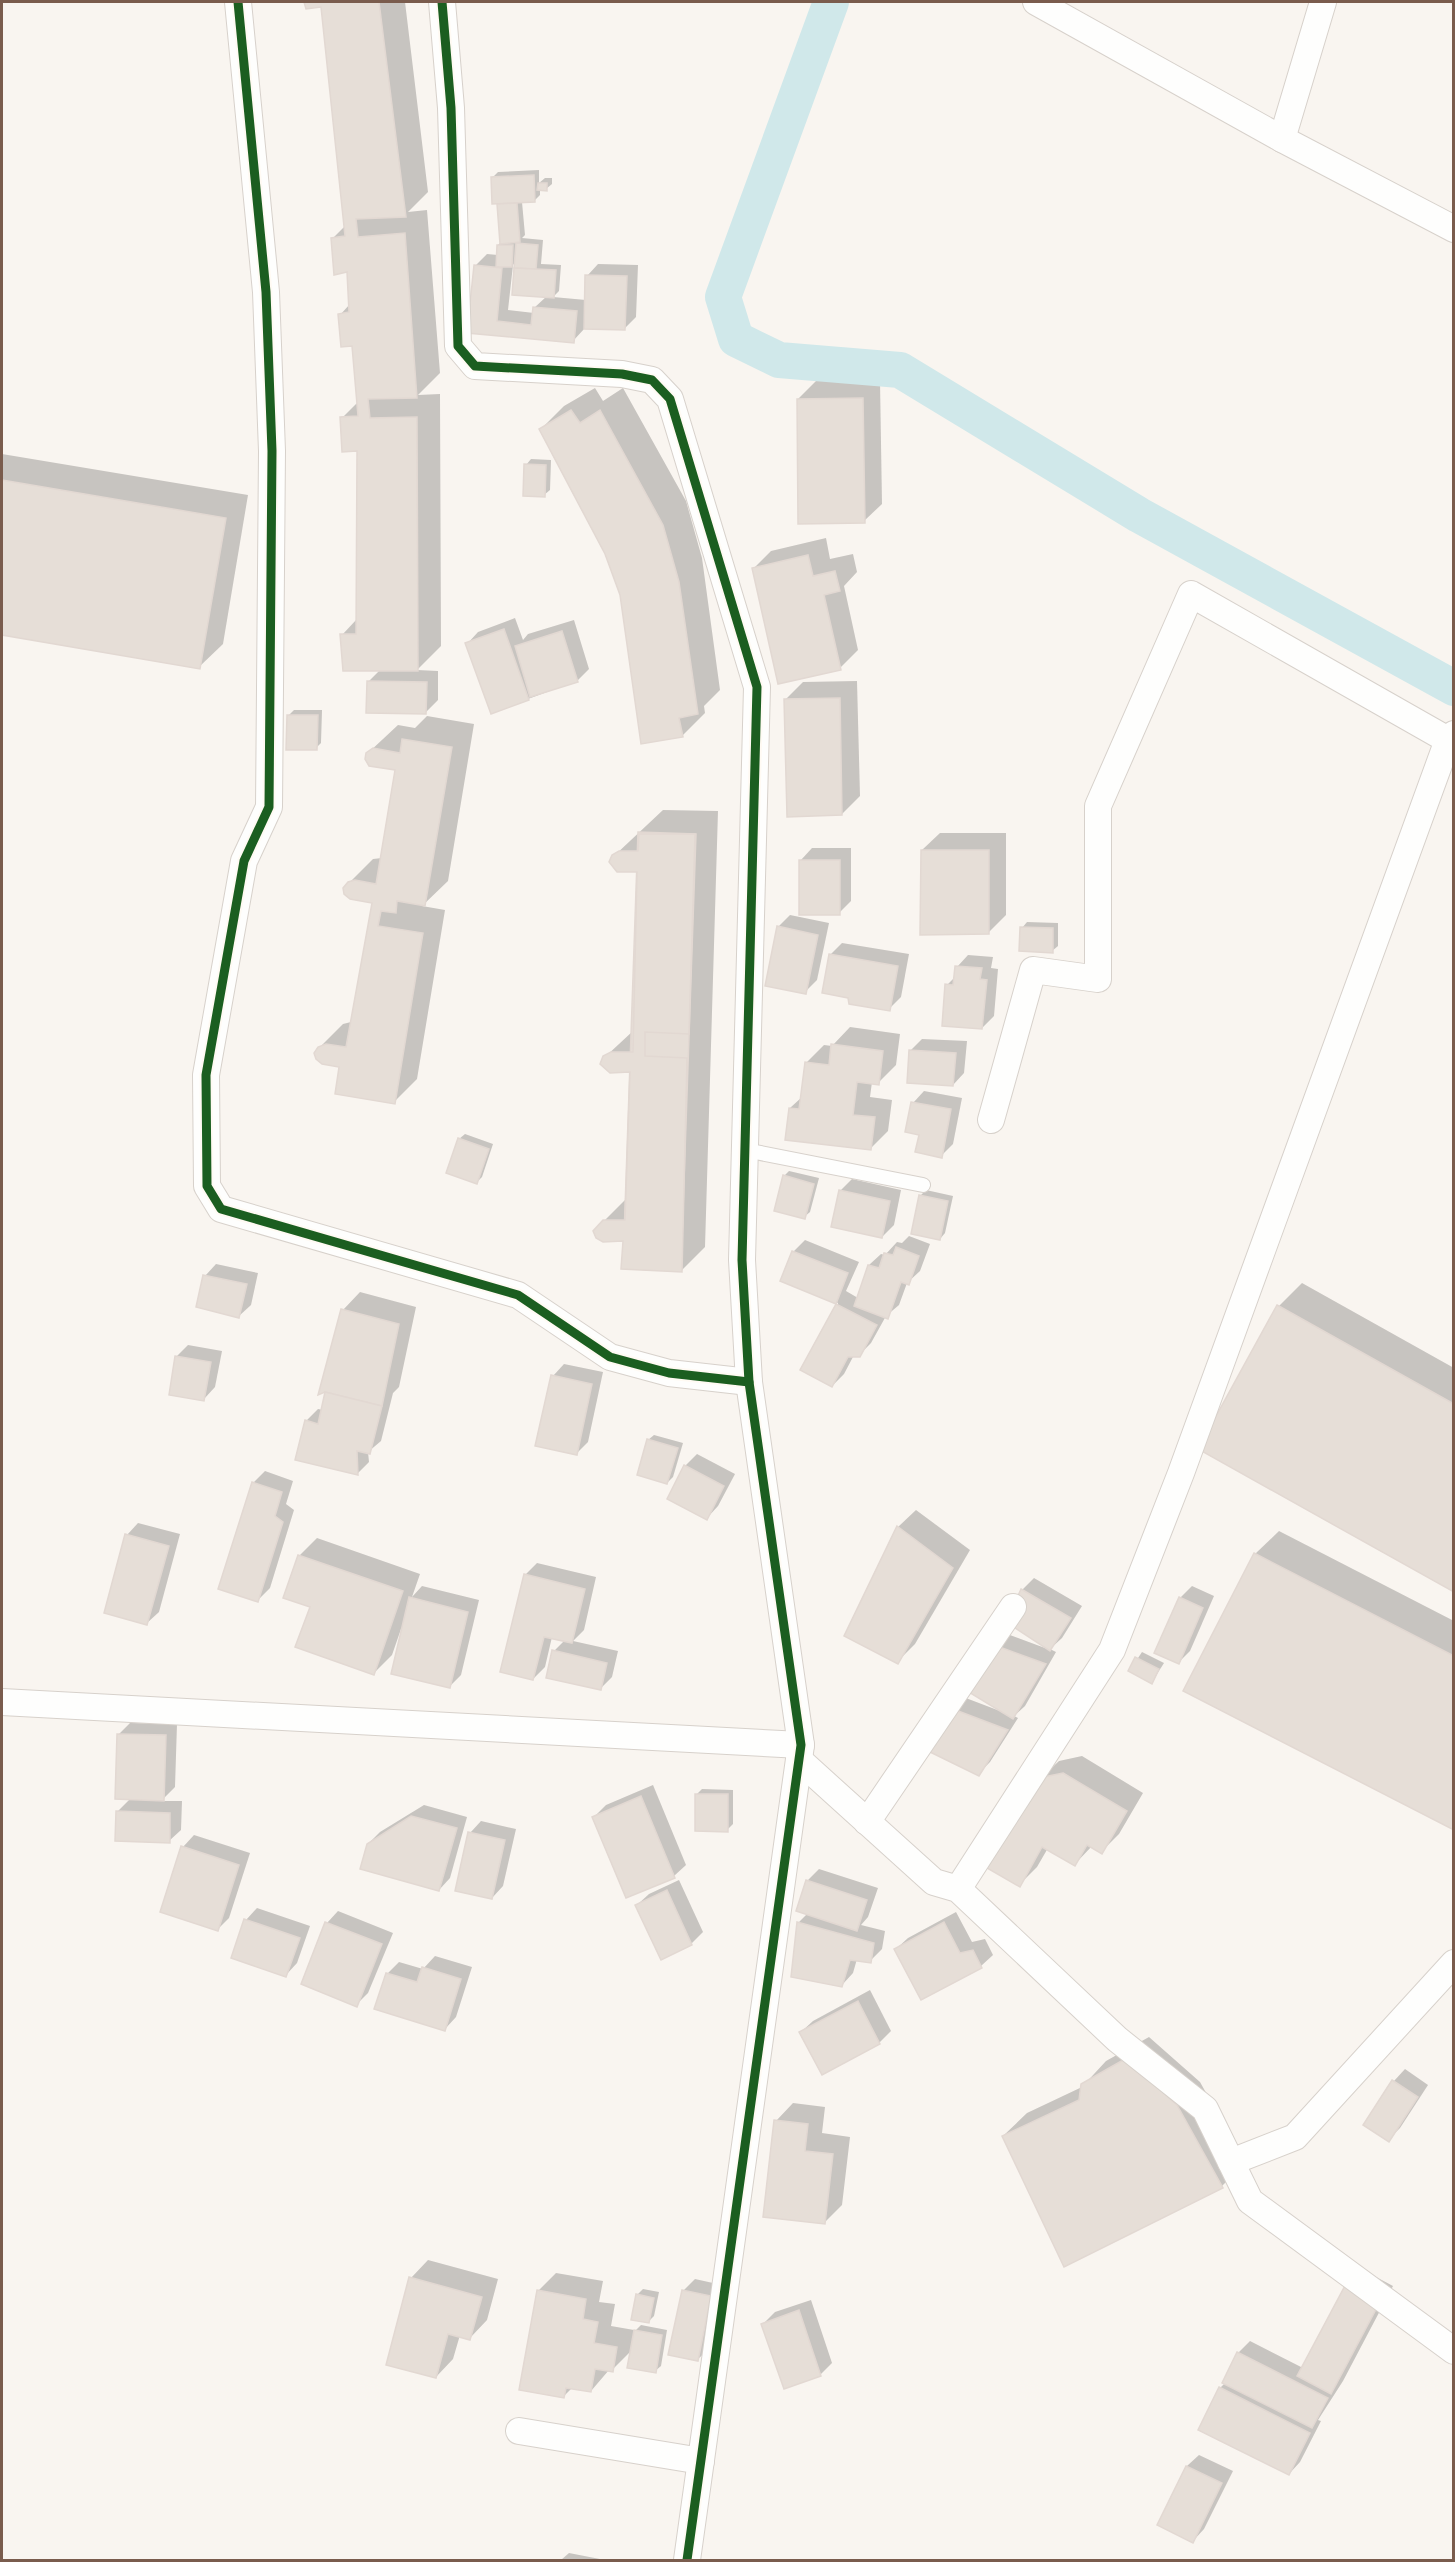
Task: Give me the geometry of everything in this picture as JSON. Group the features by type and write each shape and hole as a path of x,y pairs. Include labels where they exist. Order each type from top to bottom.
{"street":[{"path":"238,2 267,315 272,451 269,807 244,861 206,1075 207,1186 221,1209 518,1295 610,1357 669,1373 749,1382"},
{"path":"442,2 451,108 458,346 474,366 622,374 652,380 670,399 757,687 742,1260 749,1382 800,1752 687,2560"},
{"path":"1036,2 1282,139 1454,229"},
{"path":"1282,139 1323,2"},
{"path":"958,1888 1112,1650 1181,1473 1451,737 1191,594 1098,806 1098,979 1033,970 991,1120"},
{"path":"867,1822 1013,1607"},
{"path":"2,1702 800,1752 867,1822 934,1882 958,1888 1117,2039 1205,2109 1250,2201 1454,2351"},
{"path":"1231,2162 1295,2138 1454,1963"},
{"path":"519,2431 701,2461"}],"lane":[{"path":"745,1150 923,1185"}],"building":[{"path":"304,2 379,2 406,217 356,219 358,237 405,233 417,398 368,399 370,418 417,417 418,671 343,671 340,634 356,634 357,451 342,452 340,417 358,416 352,346 341,347 338,314 349,312 347,272 334,275 331,238 345,236 321,7 306,9"},
{"path":"534,175 535,202 492,204 491,177"},
{"path":"538,183 547,183 547,191 537,190"},
{"path":"517,203 520,242 500,244 497,204"},
{"path":"516,243 538,245 536,269 514,268"},
{"path":"497,245 513,245 512,267 496,267"},
{"path":"474,265 502,268 497,321 531,325 533,307 577,311 574,343 467,333"},
{"path":"514,268 556,270 554,298 512,295"},
{"path":"585,275 627,276 625,330 584,329"},
{"path":"863,398 865,523 798,524 797,399"},
{"path":"571,410 580,423 600,410 663,525 679,582 698,714 679,718 683,737 641,744 620,595 605,554 539,429"},
{"path":"524,464 546,465 545,497 523,496"},
{"path":"2,480 226,518 200,669 2,635"},
{"path":"808,555 813,576 835,571 840,591 824,595 841,670 778,684 752,568"},
{"path":"504,629 529,700 491,714 465,643"},
{"path":"562,631 578,682 530,697 515,646"},
{"path":"367,681 427,682 426,714 366,713"},
{"path":"840,698 842,815 787,817 784,699"},
{"path":"287,715 318,715 317,750 286,750"},
{"path":"402,739 452,747 425,906 397,901 396,913 381,911 378,926 423,933 395,1104 335,1094 339,1067 322,1064 316,1059 314,1053 318,1047 326,1044 346,1047 372,903 350,899 344,894 343,888 348,882 355,880 376,884 395,770 369,766 365,759 366,753 373,748 400,753"},
{"path":"638,832 696,834 681,1268 623,1266"},
{"path":"639,834 695,834 689,1034 645,1032 645,1056 687,1058 682,1272 621,1269 623,1241 603,1242 596,1238 593,1231 603,1220 625,1220 630,1072 610,1073 600,1064 603,1056 611,1052 633,1052 637,872 617,872 609,862 612,855 619,851 638,851"},
{"path":"921,850 989,850 989,934 920,935"},
{"path":"799,860 840,860 840,915 799,915"},
{"path":"777,926 818,935 806,994 765,986"},
{"path":"1020,927 1053,928 1053,953 1019,951"},
{"path":"829,954 898,966 890,1011 849,1004 848,998 822,993"},
{"path":"955,966 982,968 980,979 987,980 982,1029 942,1026 945,984 953,985"},
{"path":"831,1044 883,1051 879,1085 857,1082 853,1115 875,1117 871,1150 785,1140 789,1108 799,1109 805,1062 829,1065"},
{"path":"909,1050 956,1053 953,1086 907,1083"},
{"path":"911,1102 951,1109 942,1158 915,1152 919,1135 905,1132"},
{"path":"458,1138 489,1149 477,1184 446,1173"},
{"path":"783,1175 814,1184 805,1219 774,1211"},
{"path":"839,1190 890,1201 882,1238 831,1227"},
{"path":"919,1195 948,1201 940,1240 911,1234"},
{"path":"896,1247 919,1256 909,1285 901,1282 888,1319 854,1306 868,1265 879,1268 884,1253 893,1255"},
{"path":"792,1251 848,1273 836,1304 780,1281"},
{"path":"203,1275 247,1284 239,1318 196,1307"},
{"path":"836,1304 877,1325 860,1357 848,1357 832,1387 800,1370"},
{"path":"1277,1305 1454,1404 1454,1592 1198,1449"},
{"path":"341,1309 399,1324 382,1406 325,1392 318,1395"},
{"path":"175,1356 211,1362 204,1401 169,1395"},
{"path":"551,1375 592,1384 577,1455 535,1446"},
{"path":"325,1392 382,1406 370,1454 357,1451 358,1475 295,1460 305,1420 318,1424"},
{"path":"647,1439 678,1448 667,1484 637,1475"},
{"path":"684,1465 724,1486 707,1520 667,1499"},
{"path":"252,1482 282,1492 275,1516 283,1522 258,1602 218,1589"},
{"path":"897,1526 953,1568 898,1664 844,1636"},
{"path":"125,1534 169,1546 147,1625 104,1613"},
{"path":"1254,1553 1454,1656 1454,1830 1183,1691"},
{"path":"298,1555 403,1591 374,1675 295,1647 310,1607 283,1598"},
{"path":"524,1574 585,1589 572,1643 544,1637 533,1680 500,1672"},
{"path":"1021,1589 1071,1618 1050,1651 1006,1622"},
{"path":"409,1597 468,1612 450,1688 391,1674"},
{"path":"1179,1597 1203,1608 1179,1664 1154,1653"},
{"path":"978,1639 1046,1664 1013,1719 962,1688"},
{"path":"552,1650 607,1663 601,1690 546,1678"},
{"path":"1135,1657 1159,1669 1152,1684 1128,1671"},
{"path":"937,1703 1008,1730 979,1776 930,1752"},
{"path":"117,1734 166,1735 164,1801 115,1799"},
{"path":"1063,1773 1127,1811 1102,1854 1087,1845 1075,1866 1042,1847 1020,1887 987,1868 1039,1778"},
{"path":"695,1794 728,1794 728,1832 695,1831"},
{"path":"641,1796 675,1878 626,1898 592,1817"},
{"path":"116,1811 170,1813 170,1843 115,1841"},
{"path":"411,1816 457,1828 439,1891 360,1869 367,1844"},
{"path":"468,1832 505,1840 492,1899 455,1891"},
{"path":"181,1846 239,1865 218,1931 160,1912"},
{"path":"806,1880 867,1900 857,1931 796,1911"},
{"path":"667,1890 692,1945 661,1960 635,1905"},
{"path":"244,1919 300,1938 286,1977 231,1958"},
{"path":"325,1922 382,1944 357,2007 301,1984"},
{"path":"797,1922 874,1943 871,1963 850,1960 842,1987 791,1977"},
{"path":"944,1922 960,1953 973,1950 982,1968 921,2000 894,1949"},
{"path":"422,1967 461,1979 445,2031 374,2009 386,1973 417,1982"},
{"path":"858,2001 880,2044 822,2075 799,2032"},
{"path":"1125,2059 1177,2105 1223,2188 1064,2267 1002,2136 1079,2100 1081,2084"},
{"path":"1392,2080 1418,2097 1389,2142 1363,2125"},
{"path":"774,2120 808,2124 805,2151 833,2154 825,2224 763,2217"},
{"path":"409,2277 482,2297 470,2340 448,2334 436,2378 386,2365"},
{"path":"1348,2280 1382,2298 1331,2394 1297,2376"},
{"path":"537,2290 586,2299 583,2319 598,2322 594,2343 617,2347 613,2372 595,2369 591,2392 566,2388 564,2398 519,2390"},
{"path":"682,2290 711,2296 698,2361 668,2355"},
{"path":"636,2294 654,2298 649,2323 631,2320"},
{"path":"799,2310 821,2376 784,2389 761,2324"},
{"path":"634,2330 662,2335 656,2373 627,2368"},
{"path":"1237,2352 1328,2398 1312,2428 1222,2383"},
{"path":"1219,2387 1310,2433 1289,2475 1198,2430"},
{"path":"1186,2466 1222,2483 1193,2543 1157,2525"}],"waterway":[{"path":"831,2 723,297 736,339 779,360 900,370 1139,515 1454,688"}],"cycle path":[{"path":"238,2 266,292 272,451 269,807 244,861 206,1075 207,1186 221,1209 518,1295 610,1357 669,1373 749,1382"},
{"path":"442,2 451,108 458,346 475,366 622,374 652,380 670,399 757,687 742,1260 749,1382 801,1745 687,2560"}]}
